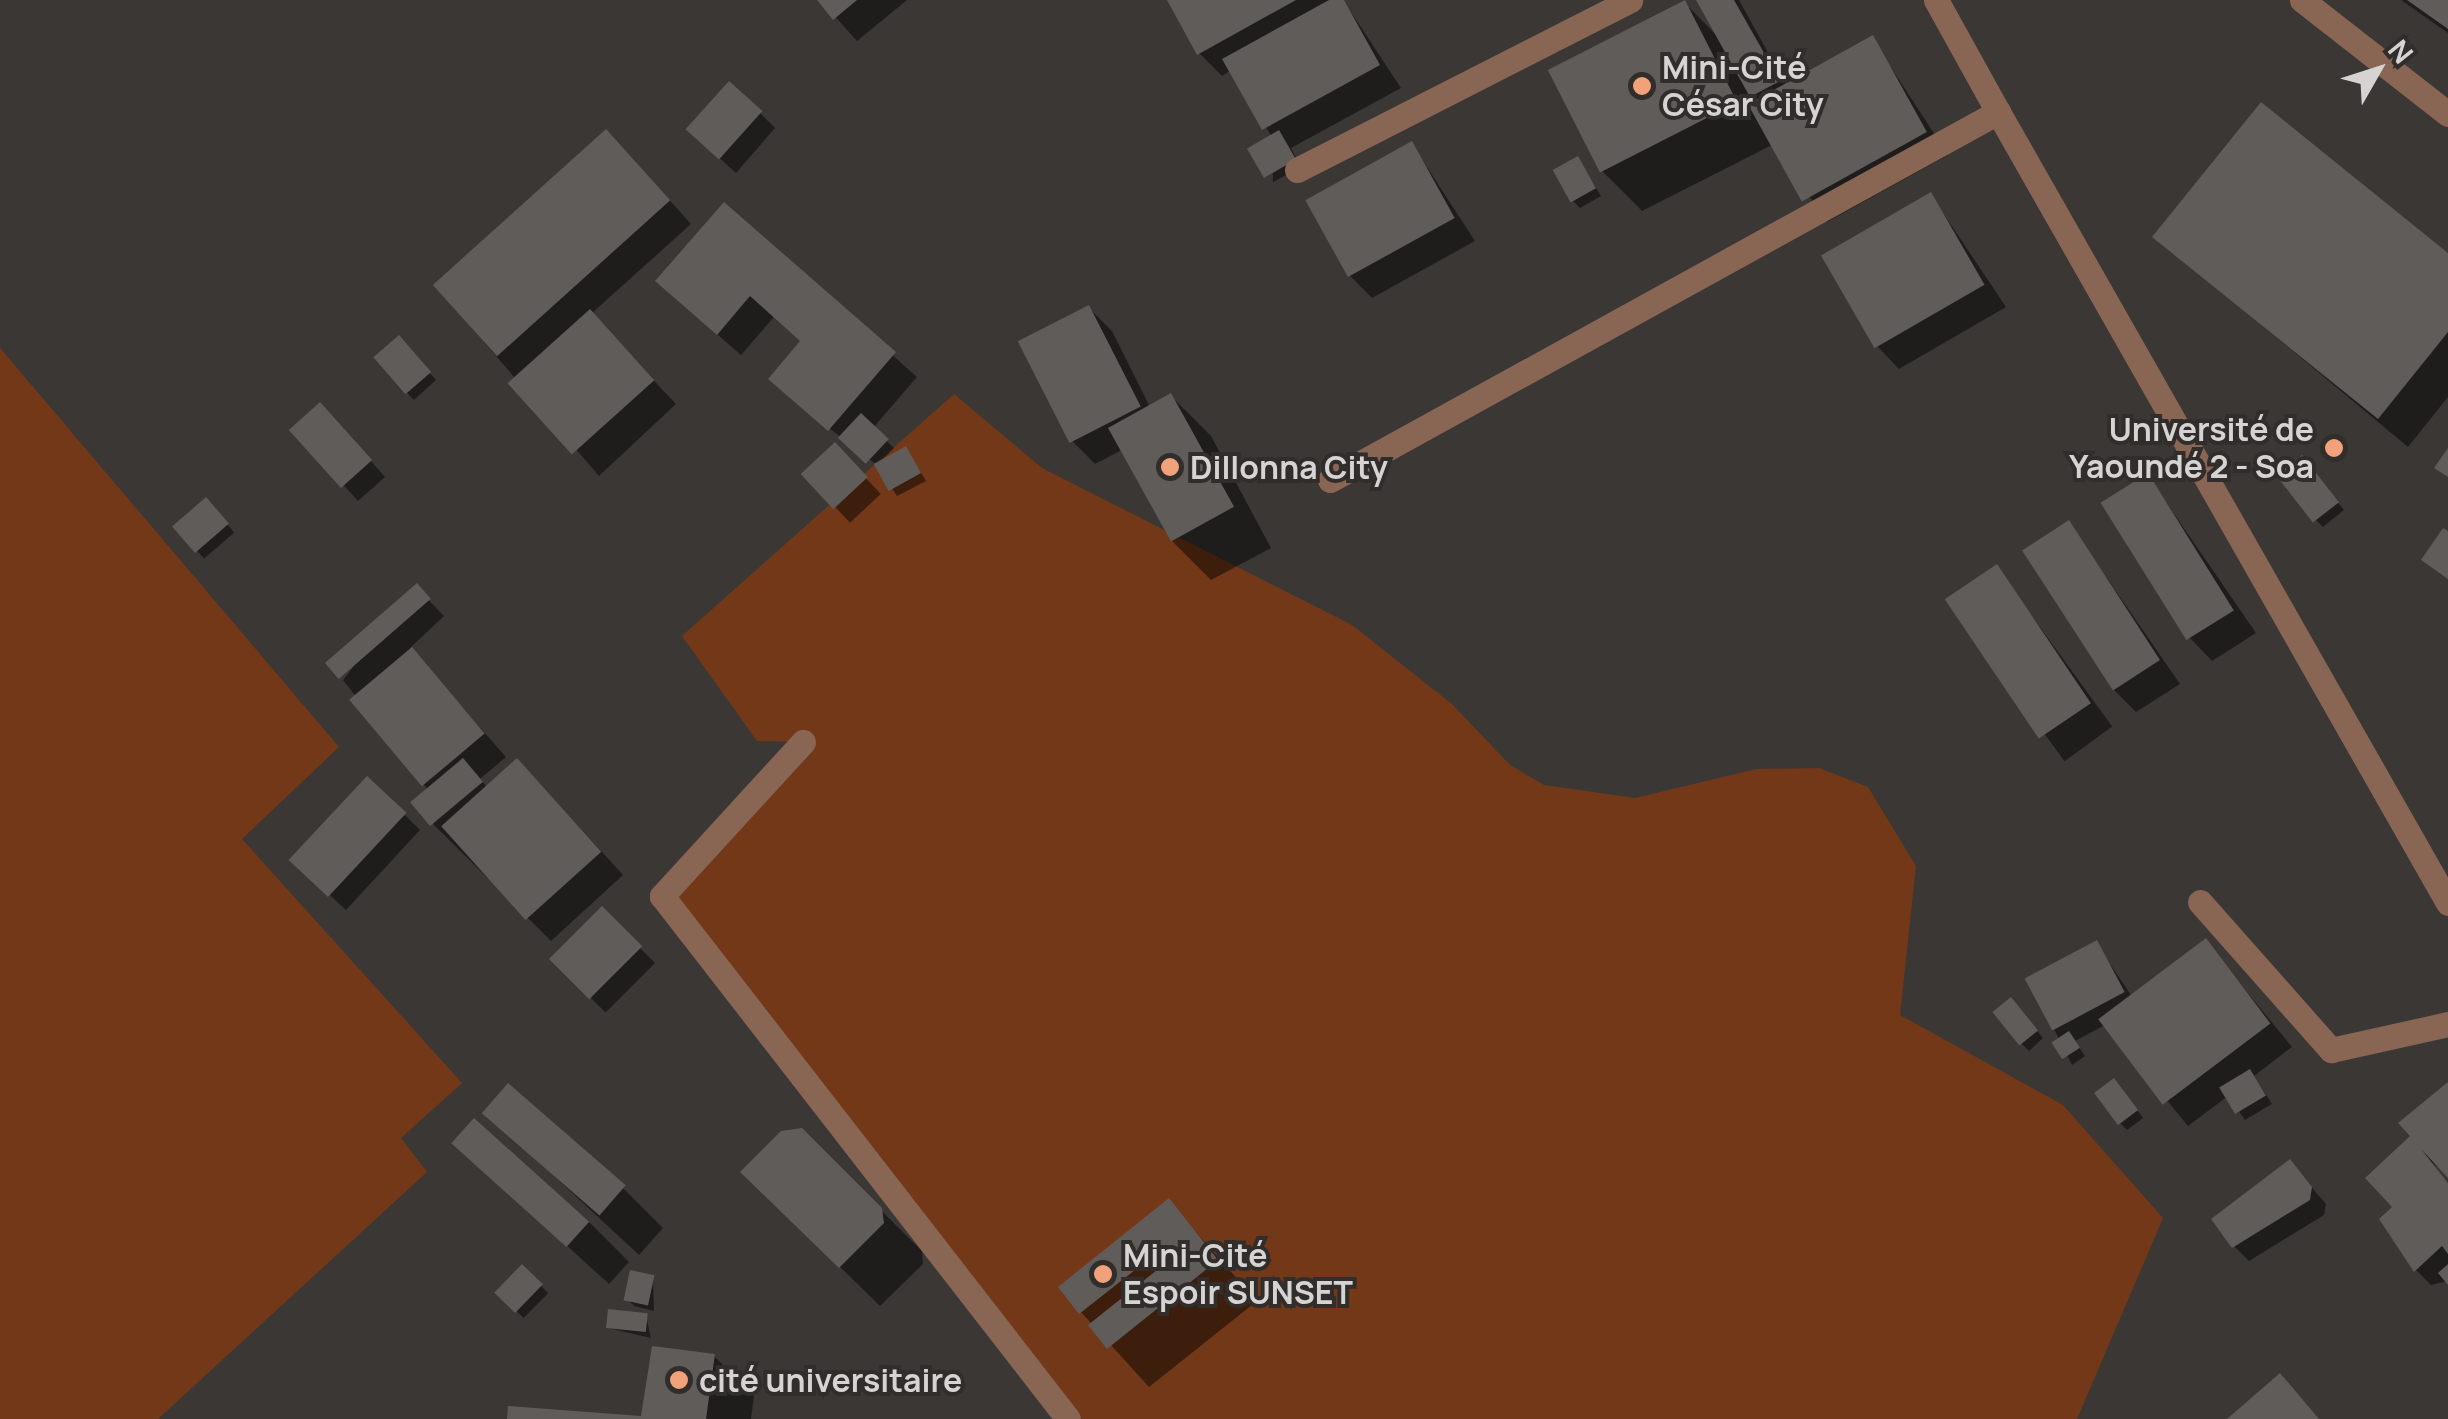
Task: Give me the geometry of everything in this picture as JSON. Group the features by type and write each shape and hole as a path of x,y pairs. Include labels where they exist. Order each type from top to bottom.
{"street":[{"path":"1297,170 1630,0"},
{"path":"1936,0 2448,903"},
{"path":"2302,0 2448,114"},
{"path":"1330,480 1998,112"},
{"path":"802,742 662,896 1068,1419"},
{"path":"2200,902 2330,1050 2448,1024"}],"shaded area":[{"path":"0,348 339,747 242,839 462,1083 401,1138 427,1172 158,1419 0,1419"},
{"path":"954,394 1042,468 1352,625 1452,704 1510,765 1544,785 1635,798 1756,769 1819,768 1868,787 1916,866 1900,1015 2063,1105 2163,1218 2077,1419 1068,1419 662,896 801,742 757,741 682,636"}],"building":[{"path":"817,0 857,0 833,20"},
{"path":"1167,0 1296,0 1197,55"},
{"path":"1329,0 1344,0 1380,65 1262,130 1222,59"},
{"name":"Mini-Cité César City","path":"1685,0 1737,102 1600,172 1548,70"},
{"path":"1696,0 1734,0 1780,81 1750,97"},
{"path":"2407,0 2448,0 2448,29"},
{"path":"1873,35 1927,132 1802,201 1748,104"},
{"path":"729,81 762,111 719,159 686,129"},
{"path":"2261,102 2448,253 2448,332 2378,419 2152,237"},
{"path":"606,129 670,200 497,356 433,285"},
{"path":"1279,130 1296,159 1264,178 1247,148"},
{"path":"1412,141 1455,218 1348,277 1305,200"},
{"path":"1578,156 1596,188 1571,202 1553,170"},
{"path":"1931,192 1984,285 1875,348 1821,256"},
{"path":"724,202 896,352 828,431 768,379 800,341 750,296 717,335 655,281"},
{"path":"1089,305 1141,407 1069,443 1018,341"},
{"path":"590,309 654,380 572,455 508,383"},
{"path":"399,335 431,372 405,394 373,357"},
{"name":"Dillonna City","path":"1171,393 1234,507 1171,542 1108,428"},
{"path":"320,402 372,460 341,488 289,430"},
{"path":"861,413 889,439 866,464 838,438"},
{"path":"835,442 868,477 833,509 801,474"},
{"path":"906,446 921,473 889,491 874,464"},
{"path":"2448,448 2448,477 2434,468"},
{"path":"2302,455 2339,502 2313,523 2276,475"},
{"path":"2148,473 2234,610 2186,640 2101,503"},
{"path":"206,497 229,523 195,553 172,527"},
{"path":"2069,520 2160,660 2113,691 2022,550"},
{"path":"2443,528 2448,531 2448,579 2421,560"},
{"path":"1997,564 2091,703 2039,739 1945,599"},
{"path":"417,583 431,599 339,679 325,663"},
{"path":"412,647 485,734 422,786 349,700"},
{"path":"463,758 483,782 430,826 410,802"},
{"path":"517,758 601,852 526,920 441,826"},
{"path":"367,776 406,813 328,897 289,860"},
{"path":"602,906 642,946 589,999 549,959"},
{"path":"2206,938 2270,1023 2163,1105 2098,1019"},
{"path":"2097,940 2125,992 2052,1031 2025,978"},
{"path":"2011,997 2038,1030 2019,1046 1992,1012"},
{"path":"2069,1031 2080,1048 2062,1059 2051,1042"},
{"path":"2250,1069 2266,1096 2235,1114 2219,1088"},
{"path":"2114,1078 2138,1110 2118,1125 2094,1093"},
{"path":"2448,1082 2448,1178 2421,1149 2448,1183 2448,1254 2442,1246 2414,1272 2379,1219 2392,1207 2365,1178 2410,1136 2398,1123"},
{"path":"508,1083 626,1185 599,1216 482,1113"},
{"path":"474,1118 589,1222 566,1247 451,1143"},
{"path":"802,1128 882,1208 884,1223 839,1268 740,1172 781,1131"},
{"path":"2290,1159 2312,1187 2310,1200 2232,1248 2211,1219"},
{"name":"Mini-Cité Espoir SUNSET","path":"1169,1198 1218,1260 1107,1349 1088,1325 1172,1258 1163,1248 1079,1314 1058,1287"},
{"path":"522,1264 543,1284 515,1313 494,1293"},
{"path":"2448,1264 2448,1285 2438,1273"},
{"path":"630,1270 654,1275 648,1306 624,1300"},
{"path":"608,1309 648,1313 646,1332 606,1328"},
{"name":"cité universitaire","path":"652,1346 715,1354 706,1419 507,1419 508,1406 641,1416"},
{"path":"2280,1373 2319,1419 2227,1419"}],"place":[{"name":"Mini-Cité César City","path":"1642,86"},
{"name":"Université de Yaoundé 2 - Soa","path":"2334,448"},
{"name":"Dillonna City","path":"1170,467"},
{"name":"Mini-Cité Espoir SUNSET","path":"1103,1274"},
{"name":"cité universitaire","path":"679,1380"}]}
